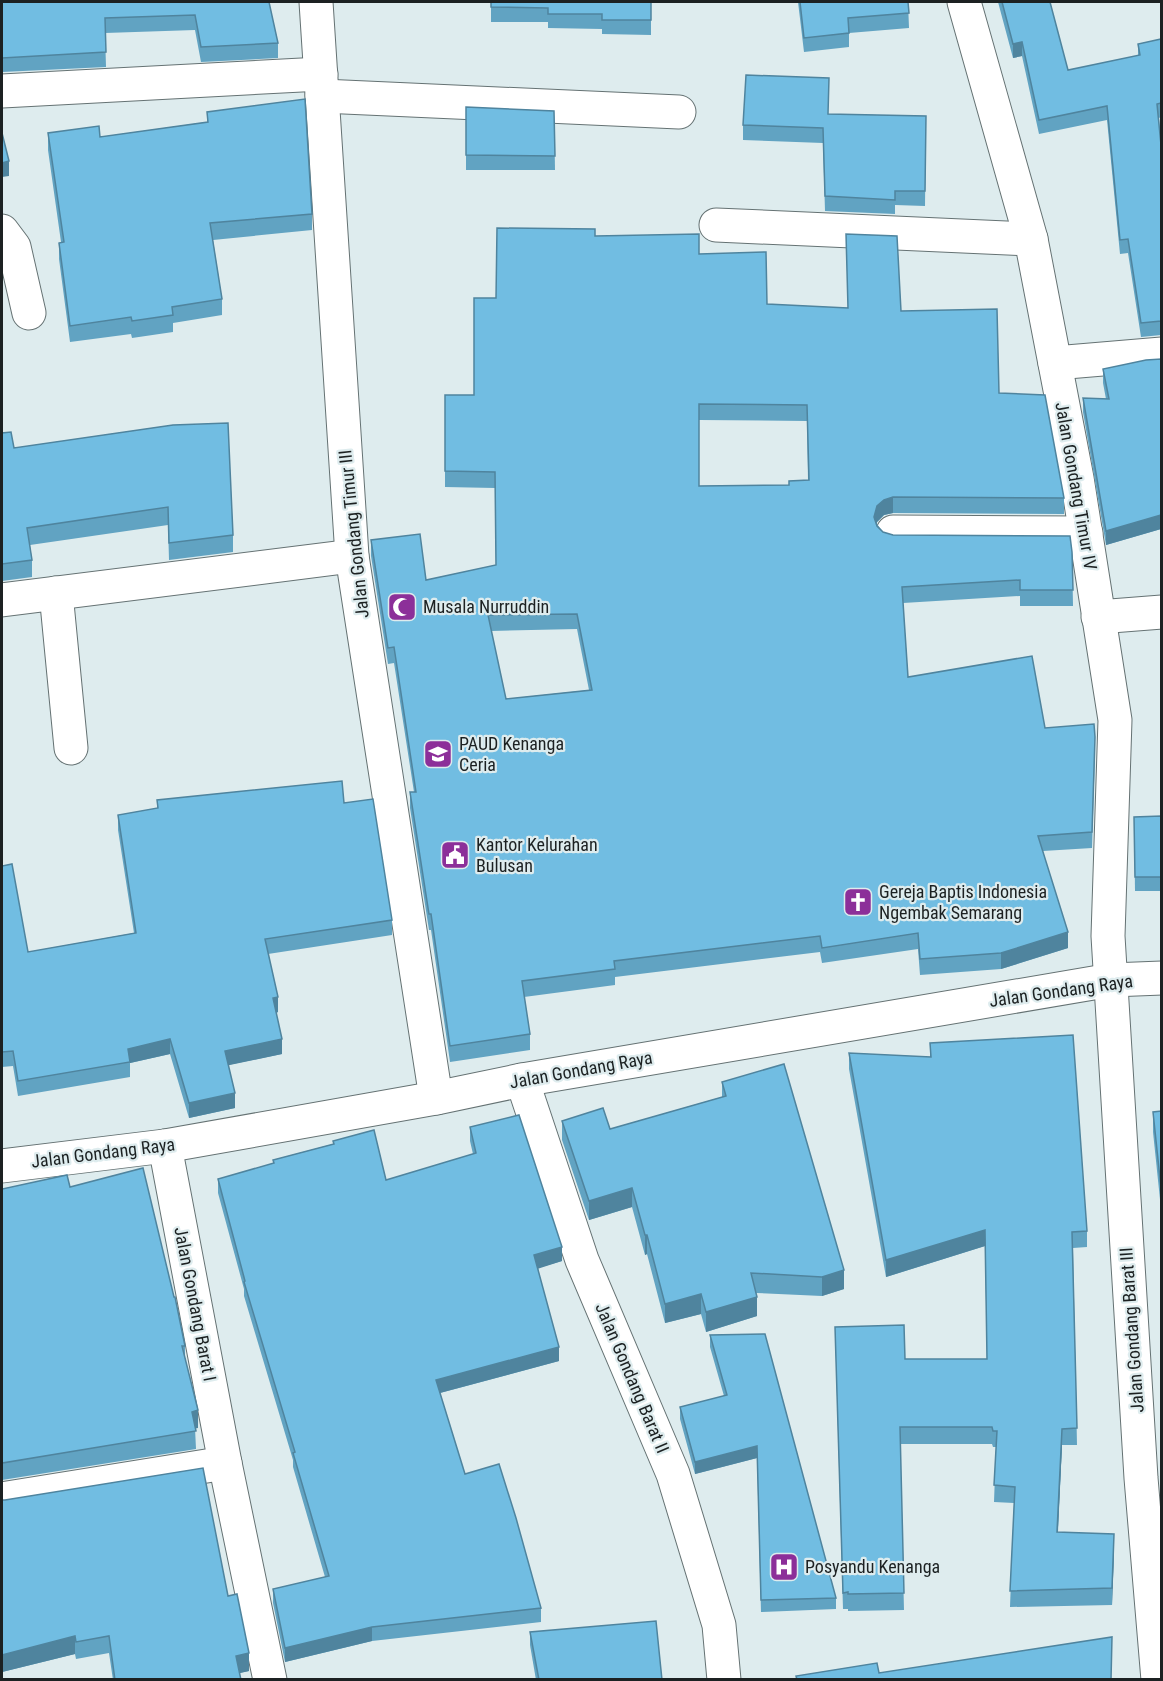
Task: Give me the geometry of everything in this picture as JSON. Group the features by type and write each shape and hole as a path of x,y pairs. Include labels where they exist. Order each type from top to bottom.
{"street":[{"name":"Jalan Gondang Timur III","path":"316,2 352,556 436,1098"},
{"name":"Jalan Gondang Timur IV","path":"964,2 1031,239 1077,478 1115,720 1107,936 1111,980"},
{"path":"2,91 321,85 679,112"},
{"path":"716,225 1031,239"},
{"path":"2,231 14,247 29,313"},
{"path":"1055,363 1161,354"},
{"path":"893,532 1086,533"},
{"path":"2,600 352,556"},
{"path":"56,593 71,748"},
{"path":"1098,617 1161,612"},
{"name":"Jalan Gondang Raya","path":"2,1166 165,1146 436,1098 522,1080 1111,980 1161,978"},
{"name":"Jalan Gondang Barat III","path":"1111,980 1151,1475 1158,1680"},
{"name":"Jalan Gondang Barat II","path":"522,1080 582,1260 673,1474 719,1625 724,1680"},
{"name":"Jalan Gondang Barat I","path":"165,1146 225,1462 270,1680"},
{"path":"2,1499 225,1462"}],"building":[{"path":"2,2 269,2 278,43 201,47 195,15 105,18 106,52 2,58"},
{"path":"491,2 651,2 651,20 602,20 602,14 548,14 548,8 491,7"},
{"path":"800,2 908,2 909,13 848,18 849,33 804,38"},
{"path":"1002,2 1050,2 1068,70 1140,55 1138,44 1161,39 1161,103 1157,104 1161,145 1161,321 1141,323 1128,239 1120,240 1107,106 1039,120 1022,42 1013,44"},
{"path":"746,75 829,78 828,114 926,116 925,191 895,191 895,200 825,196 823,128 743,125"},
{"path":"305,99 312,214 210,223 222,299 172,307 173,315 132,321 131,317 70,326 59,243 64,242 48,133 99,126 100,137 208,122 207,112"},
{"path":"466,107 554,111 555,156 466,155"},
{"path":"2,133 9,161 2,163"},
{"path":"497,228 595,229 595,236 699,234 699,254 766,252 767,304 848,308 846,234 897,236 901,311 997,309 999,393 1045,395 1064,498 893,497 877,506 874,517 877,526 883,532 893,535 1070,536 1073,590 1020,590 1020,580 902,587 908,677 1032,656 1045,728 1094,724 1092,832 1038,836 1068,932 1001,953 920,959 918,933 822,948 820,936 614,961 615,969 522,981 530,1034 450,1046 410,792 416,792 394,647 388,648 371,540 420,534 426,580 496,565 495,472 445,471 445,395 474,395 474,298 496,298","holes":["699,404 807,405 809,480 789,481 789,485 699,486","577,614 592,690 506,699 488,615"]},
{"path":"1161,359 1161,515 1106,531 1083,398 1109,399 1103,369"},
{"path":"228,423 233,535 169,543 168,507 27,528 32,560 2,564 2,433 11,432 14,448 173,425"},
{"path":"342,781 344,803 373,799 392,920 265,939 278,997 273,998 282,1039 225,1051 235,1093 189,1103 170,1039 128,1049 130,1062 18,1081 13,1051 2,1052 2,866 12,864 28,952 136,933 118,815 158,808 157,800"},
{"path":"1161,816 1161,877 1135,877 1134,817"},
{"path":"1073,1035 1087,1231 1072,1232 1077,1428 1062,1429 1057,1532 1114,1534 1112,1588 1010,1591 1015,1487 994,1485 997,1431 993,1431 992,1427 900,1427 904,1593 843,1593 835,1327 904,1325 905,1359 987,1359 985,1230 886,1260 849,1053 931,1057 930,1043"},
{"path":"784,1064 844,1270 822,1277 751,1273 757,1297 706,1312 701,1294 665,1304 632,1188 589,1201 562,1121 603,1108 610,1129 726,1096 722,1082"},
{"path":"1161,1111 1161,1188 1153,1112"},
{"path":"519,1115 562,1247 534,1255 559,1347 436,1380 465,1474 499,1464 541,1608 372,1627 285,1648 273,1589 329,1576 244,1282 218,1179 374,1130 386,1180 476,1153 470,1127"},
{"path":"143,1168 175,1297 185,1346 182,1346 198,1410 192,1412 196,1431 2,1463 2,1189 67,1175 70,1187"},
{"path":"765,1334 836,1598 761,1600 757,1446 695,1462 680,1407 727,1395 710,1335"},
{"path":"203,1468 228,1596 237,1594 249,1653 236,1656 241,1680 115,1680 109,1636 76,1642 75,1636 2,1655 2,1500"},
{"path":"656,1621 662,1680 539,1680 530,1632"},
{"path":"1112,1637 1111,1680 797,1680 796,1676 877,1663 879,1673"}],"place":[{"name":"Musala Nurruddin","path":"402,607"},
{"name":"PAUD Kenanga Ceria","path":"438,754"},
{"name":"Kantor Kelurahan Bulusan","path":"455,855"},
{"name":"Gereja Baptis Indonesia Ngembak Semarang","path":"858,902"},
{"name":"Posyandu Kenanga","path":"784,1567"}]}
